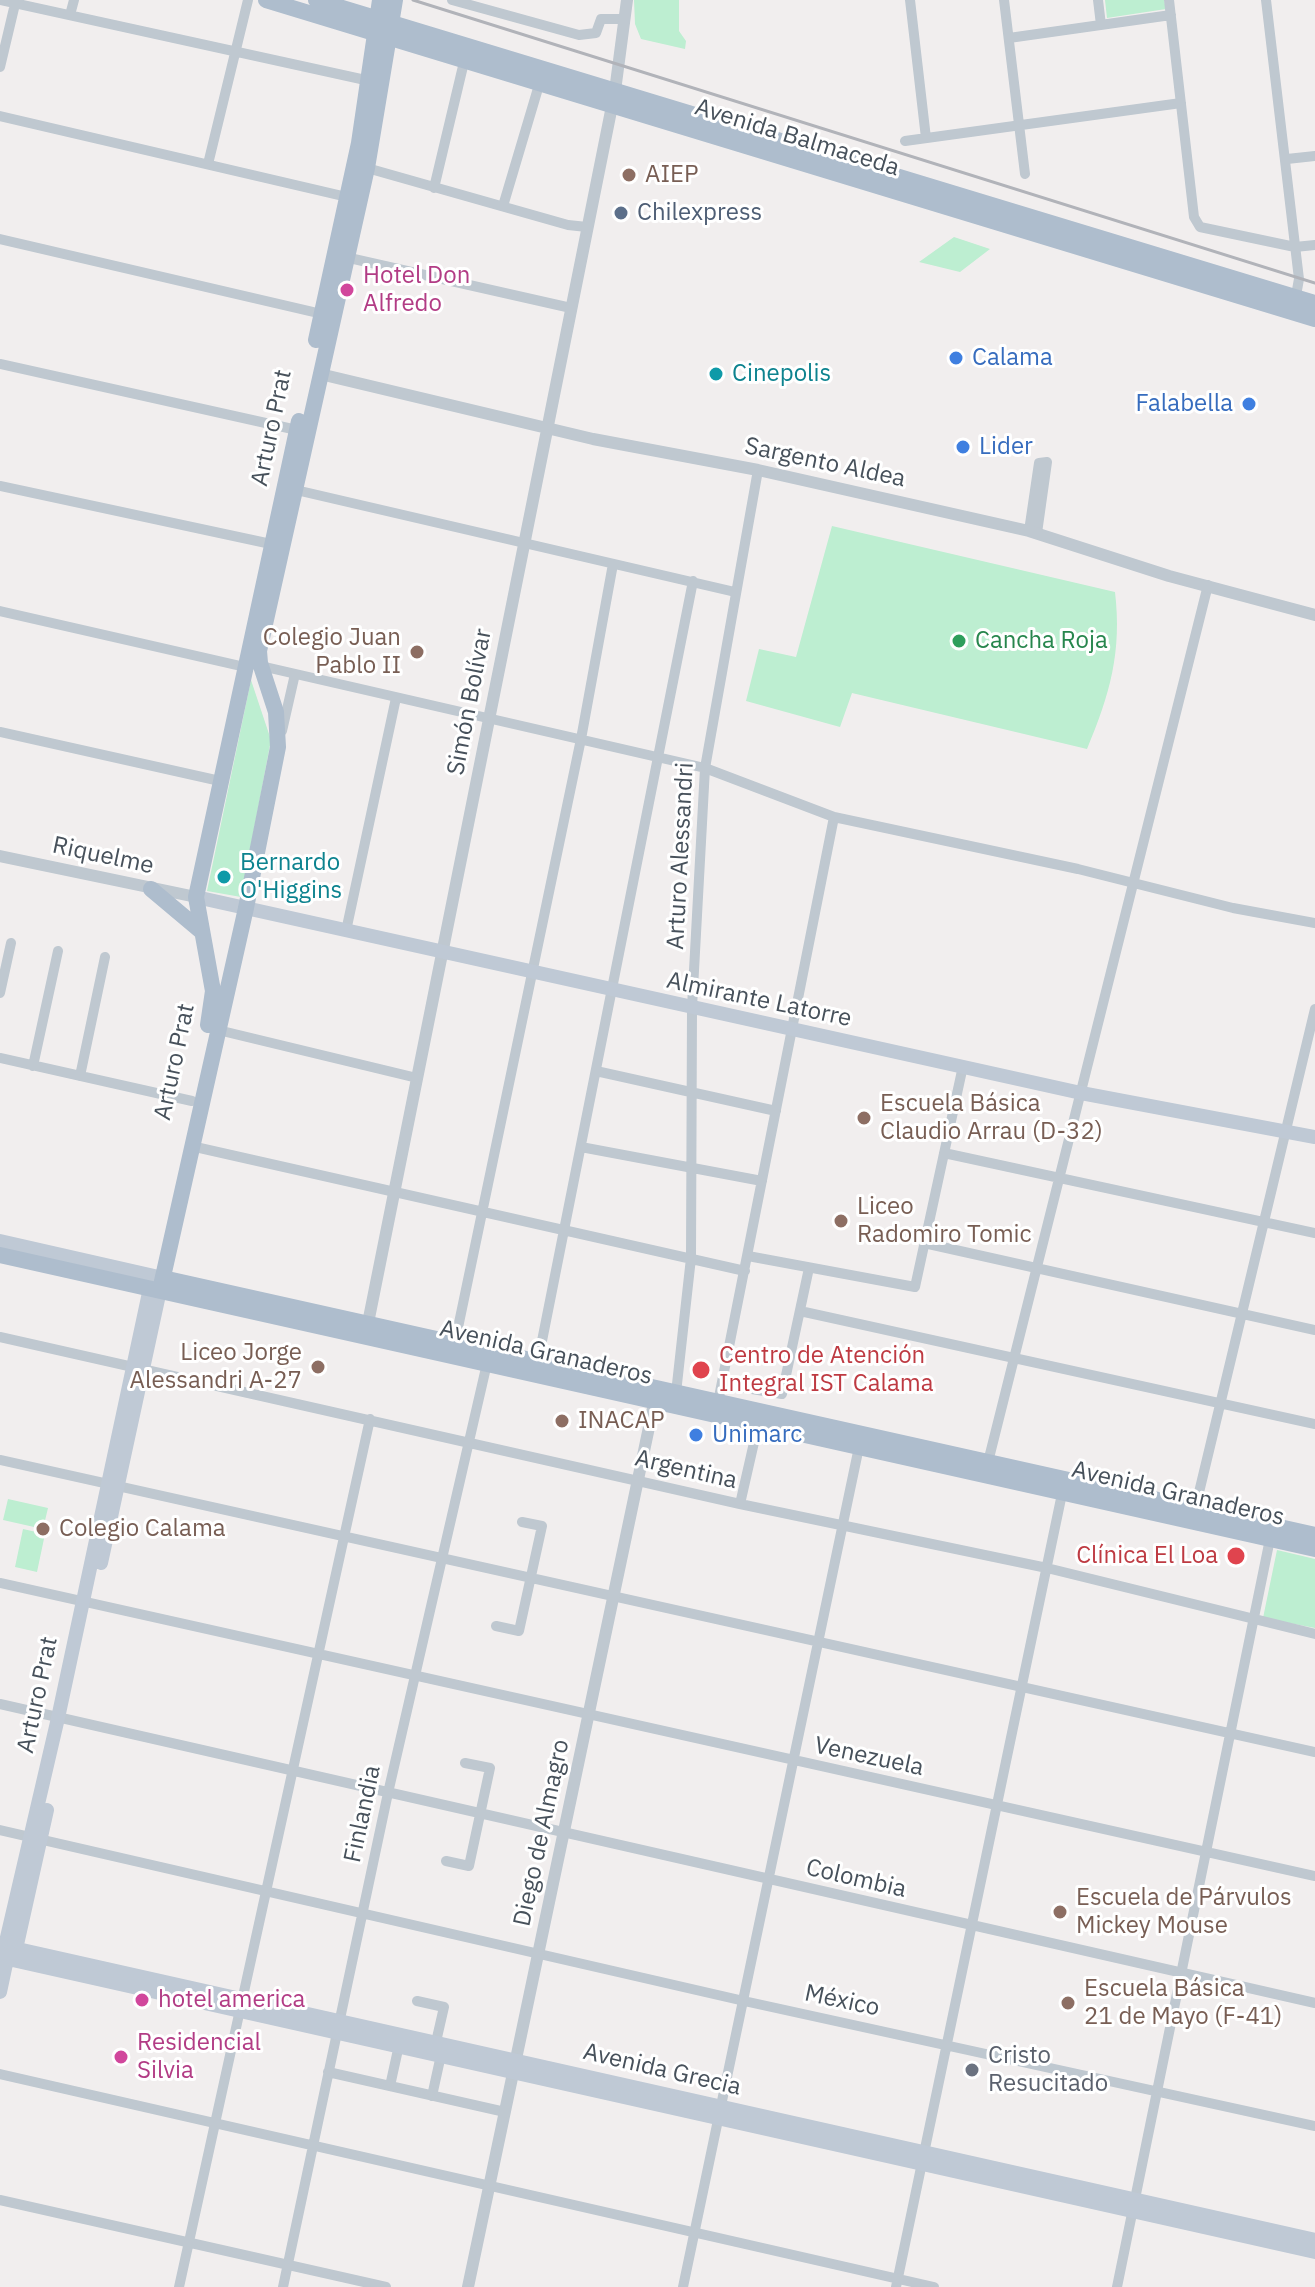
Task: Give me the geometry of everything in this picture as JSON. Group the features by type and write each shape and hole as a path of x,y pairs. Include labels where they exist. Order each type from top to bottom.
{"main road":[{"name":"Avenida Balmaceda","path":"266,0 384,27 1294,304 1315,319"},
{"name":"Avenida Balmaceda","path":"316,0 464,62 539,85 613,99"},
{"path":"380,0 384,27"},
{"path":"384,27 395,0"},
{"name":"Arturo Prat","path":"156,1283 246,908 278,747 276,712 253,667 271,544 384,27"},
{"name":"Arturo Prat","path":"0,1992 6,1951 36,1838 156,1283 213,991 196,897 220,781 259,651 367,168 384,27"},
{"name":"Avenida Balmaceda","path":"1294,304 1315,303"},
{"path":"151,889 201,931"},
{"name":"Almirante Latorre","path":"196,897 1081,1093 1315,1137"},
{"name":"Avenida Granaderos","path":"0,1241 156,1283 656,1395 676,1393 988,1462 1064,1486 1315,1549"},
{"name":"Avenida Granaderos","path":"0,1255 368,1323 455,1342 488,1357 538,1361 758,1425 1315,1535"},
{"name":"Avenida Grecia","path":"6,1951 1134,2204 1315,2240"},
{"name":"Avenida Grecia","path":"337,2026 399,2045 438,2049"},
{"name":"Avenida Grecia","path":"1134,2204 1315,2252"}],"street":[{"path":"0,0 370,81"},
{"path":"70,15 74,0"},
{"path":"208,164 248,0"},
{"path":"452,0 579,35 596,33 601,19 625,19"},
{"name":"Simón Bolívar","path":"368,1323 613,99 627,0"},
{"path":"910,0 926,138"},
{"path":"1004,0 1025,174"},
{"path":"1098,0 1101,25"},
{"path":"1169,0 1194,217 1200,227 1295,247 1315,245"},
{"path":"1266,0 1299,279 1294,304"},
{"path":"0,67 15,4"},
{"path":"1009,38 1171,15"},
{"path":"434,188 464,62"},
{"path":"503,206 539,85"},
{"path":"905,141 1181,103"},
{"path":"0,116 347,197"},
{"path":"1287,159 1315,156"},
{"path":"367,168 568,225 587,227"},
{"path":"0,239 322,314"},
{"path":"345,257 571,308"},
{"path":"0,364 297,430"},
{"name":"Sargento Aldea","path":"320,374 547,428 758,470 1033,532 1154,572 1315,615"},
{"path":"1047,462 1033,532 1039,463 1047,462"},
{"name":"Arturo Alessandri","path":"676,1393 691,1258 692,1007 705,768 758,470"},
{"path":"0,486 271,544"},
{"path":"296,490 735,592"},
{"path":"455,1342 581,739 613,564"},
{"path":"538,1361 693,581"},
{"path":"988,1462 1208,585"},
{"path":"0,611 657,756 705,768 834,817 1233,908 1315,923"},
{"name":"Arturo Prat","path":"278,747 295,674"},
{"path":"346,931 396,698"},
{"path":"0,732 220,781"},
{"path":"718,1402 834,817"},
{"name":"Riquelme","path":"0,856 196,897"},
{"path":"0,993 11,943"},
{"path":"33,1066 58,951"},
{"path":"80,1076 105,957"},
{"path":"1195,1509 1288,1133 1315,1009"},
{"path":"218,1030 417,1078"},
{"path":"0,1058 192,1101"},
{"path":"748,1256 915,1287 963,1066"},
{"path":"596,1071 776,1111"},
{"path":"191,1146 745,1271"},
{"path":"581,1147 762,1181"},
{"path":"944,1153 1315,1233"},
{"path":"924,1243 1315,1330"},
{"path":"722,1384 782,1394 809,1268"},
{"path":"800,1311 1315,1424"},
{"name":"Argentina","path":"0,1337 469,1440 740,1504 1047,1568 1252,1621 1315,1634"},
{"name":"Finlandia","path":"283,2287 388,1793 488,1357"},
{"name":"Diego de Almagro","path":"468,2287 656,1395"},
{"path":"179,2287 370,1419"},
{"path":"740,1504 758,1425"},
{"path":"683,2287 859,1447"},
{"path":"0,1460 1315,1752"},
{"path":"897,2283 1064,1486"},
{"path":"496,1626 519,1631 542,1526 522,1522"},
{"path":"1117,2287 1270,1539"},
{"name":"Venezuela","path":"0,1583 1315,1876"},
{"name":"Colombia","path":"0,1704 1315,2003"},
{"path":"446,1861 469,1866 490,1768 465,1763"},
{"name":"México","path":"0,1830 744,2001 1315,2126"},
{"path":"417,2001 444,2007 432,2096"},
{"path":"390,2086 399,2045"},
{"path":"328,2072 505,2112"},
{"path":"0,2074 695,2232 897,2283 934,2287"},
{"path":"0,2200 386,2287"}],"green space":[{"path":"634,0 679,0 679,31 686,41 685,49 641,39 635,24"},
{"path":"1105,0 1164,0 1166,9 1107,18"},
{"path":"954,237 990,249 960,272 919,262"},
{"name":"Cancha Roja","path":"832,526 1115,592 1117,634 1112,672 1087,749 852,693 840,727 746,701 759,649 796,657"},
{"path":"251,680 271,740 241,897 207,891"},
{"path":"8,1499 48,1508 43,1529 3,1520"},
{"path":"23,1529 45,1534 37,1572 15,1567"},
{"path":"1277,1550 1315,1559 1315,1628 1263,1618"}],"railway":[{"path":"413,0 1315,283"}],"place":[{"name":"AIEP","path":"629,175"},
{"name":"Chilexpress","path":"621,213"},
{"name":"Hotel Don Alfredo","path":"347,290"},
{"name":"Calama","path":"956,358"},
{"name":"Cinepolis","path":"716,374"},
{"name":"Falabella","path":"1249,404"},
{"name":"Lider","path":"963,447"},
{"name":"Cancha Roja","path":"959,641"},
{"name":"Colegio Juan Pablo II","path":"417,652"},
{"name":"Bernardo O'Higgins","path":"224,877"},
{"name":"Escuela Básica Claudio Arrau (D-32)","path":"864,1118"},
{"name":"Liceo Radomiro Tomic","path":"841,1221"},
{"name":"Liceo Jorge Alessandri A-27","path":"318,1367"},
{"name":"Centro de Atención Integral IST Calama","path":"701,1370"},
{"name":"INACAP","path":"562,1421"},
{"name":"Unimarc","path":"696,1435"},
{"name":"Colegio Calama","path":"43,1529"},
{"name":"Clínica El Loa","path":"1236,1556"},
{"name":"Escuela de Párvulos Mickey Mouse","path":"1060,1912"},
{"name":"hotel america","path":"142,2000"},
{"name":"Escuela Básica 21 de Mayo (F-41)","path":"1068,2003"},
{"name":"Residencial Silvia","path":"121,2057"},
{"name":"Cristo Resucitado","path":"972,2070"}]}
